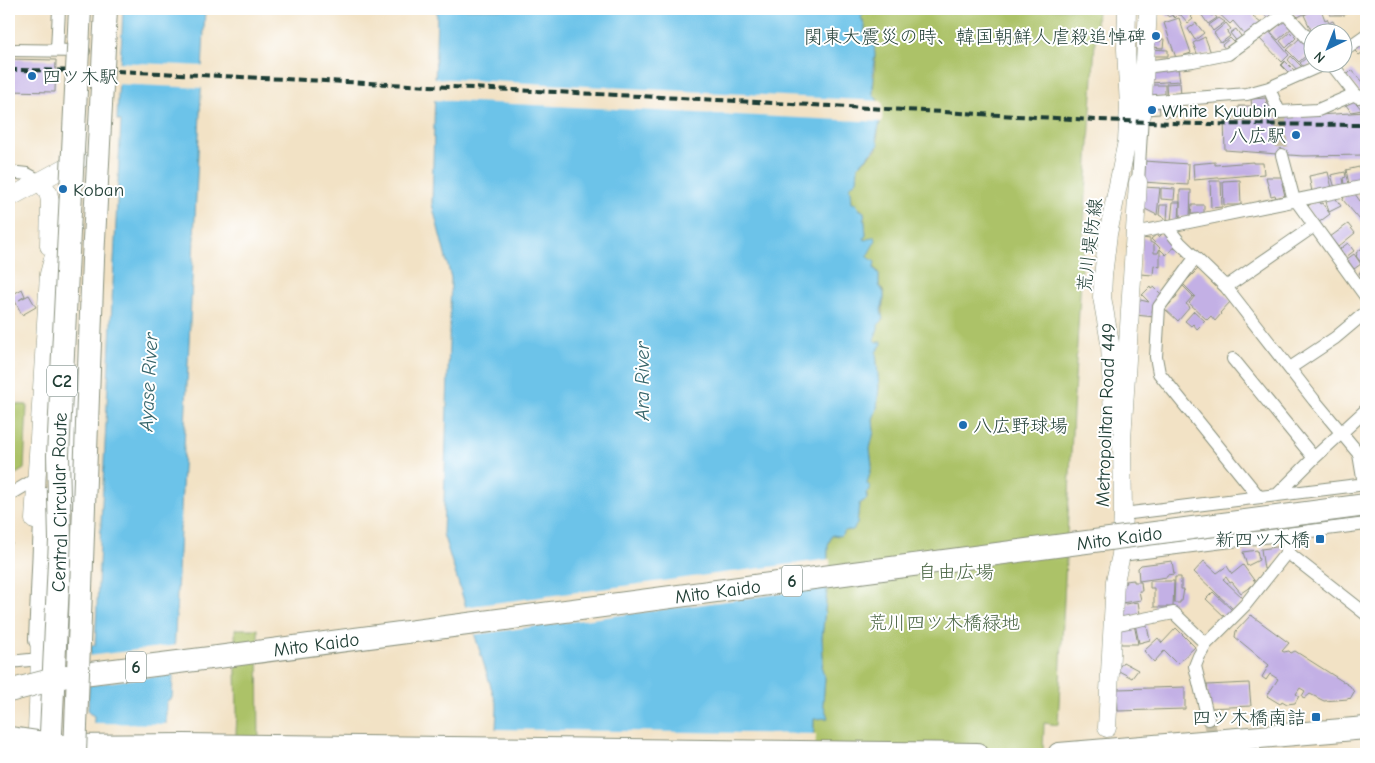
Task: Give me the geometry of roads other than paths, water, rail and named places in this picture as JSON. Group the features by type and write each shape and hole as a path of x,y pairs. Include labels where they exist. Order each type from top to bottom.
{"highway":[{"path":"40,649 68,9"},
{"name":"Central Circular Route","path":"63,752 58,455 80,9"},
{"path":"70,476 75,445 88,120 96,9"},
{"name":"Central Circular Route","path":"63,752 106,9"},
{"name":"Mito Kaido","path":"9,678 67,676 212,657 1365,491"},
{"name":"Mito Kaido","path":"9,692 67,676"},
{"path":"1062,754 1366,728"},
{"path":"9,738 63,752"},
{"path":"9,750 63,752 185,745 978,754"}],"main road":[{"path":"63,752 79,160 85,9"},
{"name":"荒川堤防線","path":"1122,514 1115,505 1113,496 1110,343 1102,297 1108,234 1127,141 1129,107 1126,49 1127,9"},
{"path":"1143,109 1148,9"},
{"path":"9,198 79,160"},
{"path":"49,274 79,160"},
{"path":"36,754 40,649 33,553 49,274 50,201 48,192 40,181"},
{"name":"Metropolitan Road 449","path":"1107,728 1115,581 1121,555 1122,440 1138,182"}],"street":[{"path":"57,50 59,9"},
{"path":"1145,67 1228,54 1286,11 1302,31"},
{"path":"1352,45 1366,35"},
{"path":"9,50 84,51"},
{"path":"1143,109 1247,94 1269,88 1306,72"},
{"path":"1269,88 1279,115 1318,110 1361,95 1339,72"},
{"name":"Metropolitan Road 449","path":"1138,182 1143,109"},
{"path":"1282,155 1294,200 1366,297"},
{"path":"9,172 27,174 40,181"},
{"path":"1135,233 1366,186"},
{"path":"1122,514 1277,495 1365,491 1363,453 1341,433 1226,287 1195,258 1166,226"},
{"path":"1226,287 1314,226"},
{"path":"1195,258 1159,307 1156,357 1159,373 1259,497"},
{"path":"1290,368 1336,338 1366,312"},
{"path":"1233,359 1314,458"},
{"path":"1277,495 1366,410"},
{"path":"9,494 36,479"},
{"path":"1121,555 1366,524"},
{"path":"1208,719 1195,666 1206,644 1245,604 1287,552 1288,534"},
{"path":"1287,552 1366,614"},
{"path":"1113,625 1174,613 1206,644"},
{"path":"9,662 40,649"}],"water":[{"name":"Ayase River","path":"123,9 205,9 172,698 166,704 166,754 93,754 94,716 89,713 88,709 91,645 95,645 121,121 117,120"},
{"name":"Ara River","path":"437,9 865,9 866,12 861,17 865,26 864,37 866,37 867,45 874,45 873,94 880,104 880,122 876,138 879,145 858,166 857,180 849,187 852,203 856,204 864,212 866,235 864,239 875,237 876,240 867,256 875,262 874,268 879,274 879,285 884,293 881,310 883,320 878,325 874,340 882,342 876,352 879,387 870,449 872,465 867,484 870,486 870,490 866,493 867,499 859,504 857,524 853,530 845,531 840,536 832,535 828,545 822,669 825,678 823,703 828,718 814,719 813,754 495,754 497,706 443,534 451,278 432,204"}],"tunnel":[{"path":"1280,117 1282,155"},
{"path":"1208,719 1217,754"}],"railway":[{"path":"9,70 117,71 1197,124 1366,125"}],"place":[{"name":"関東大震災の時、韓国朝鮮人虐殺追悼碑","path":"1156,36"},
{"name":"四ツ木駅","path":"32,76"},
{"name":"White Kyuubin","path":"1152,110"},
{"name":"八広駅","path":"1296,135"},
{"name":"Koban","path":"63,189"},
{"name":"八広野球場","path":"963,425"},
{"name":"新四ツ木橋","path":"1320,539"},
{"name":"四ツ木橋南詰","path":"1316,717"}],"park label":[{"name":"自由広場","path":"956,571"},
{"name":"荒川四ツ木橋緑地","path":"944,622"}]}
